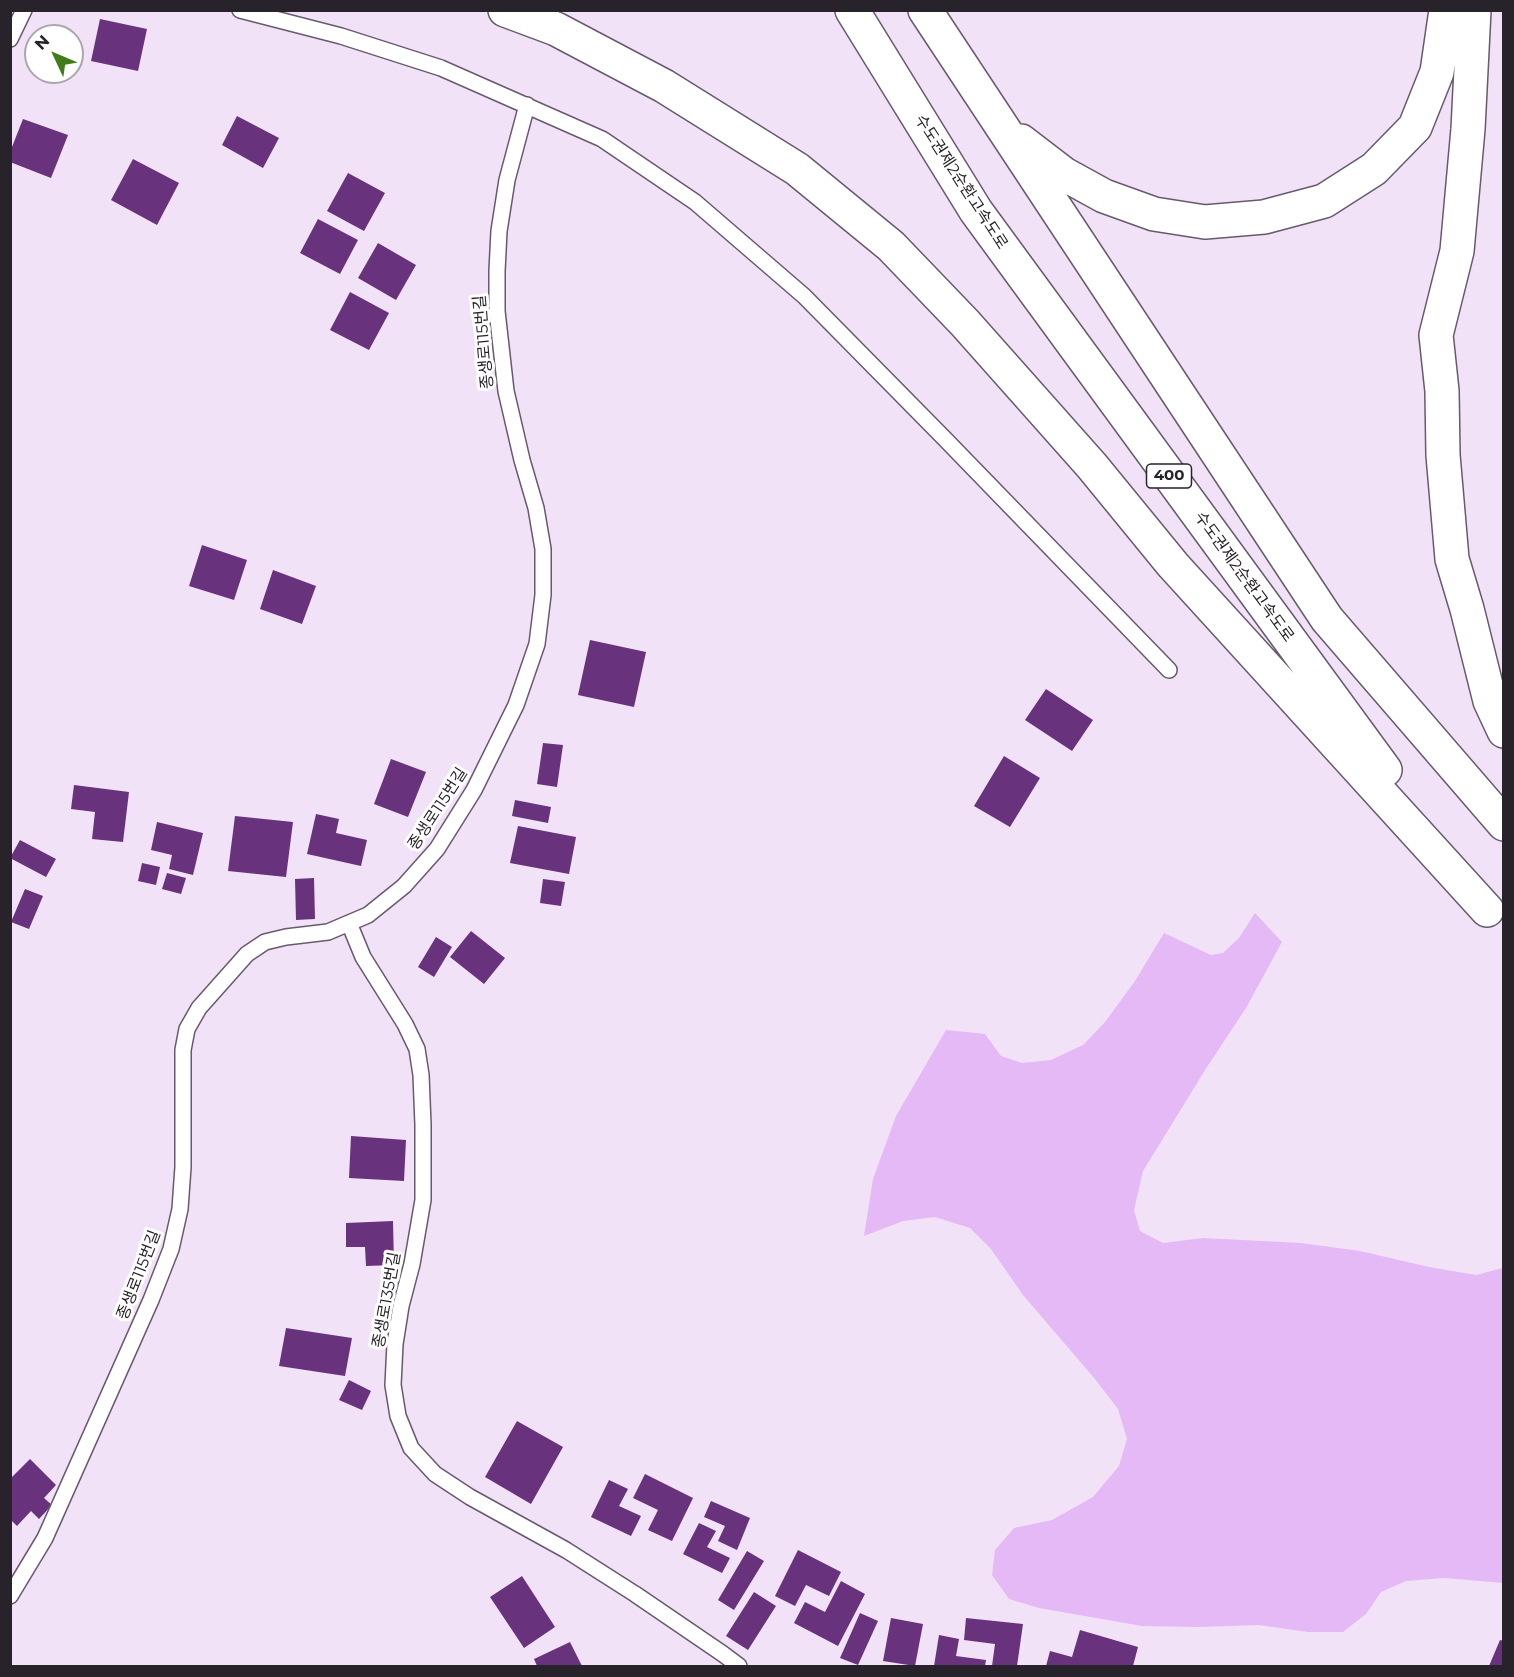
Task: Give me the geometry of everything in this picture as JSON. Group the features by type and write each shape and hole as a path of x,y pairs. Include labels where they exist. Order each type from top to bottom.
{"highway":[{"path":"505,10 556,29 664,86 797,169 891,246 964,323 1092,466 1173,565 1495,920"},
{"name":"수도권제2순환고속도로","path":"852,10 976,211 1495,920"},
{"path":"925,10 1003,127 1064,174 1104,196 1154,214 1205,222 1264,218 1324,201 1374,169 1415,127 1437,72 1446,10"},
{"path":"925,10 1327,619 1503,824"},
{"path":"1474,10 1468,129 1457,251 1437,335 1442,392 1443,454 1452,559 1490,701 1503,731"}],"lane":[{"path":"10,39 24,10"},
{"path":"240,10 341,36 441,68 602,139 695,202 804,296 1169,670"},
{"name":"종생로115번길","path":"10,1596 50,1528 151,1300 171,1249 181,1198 183,1050 187,1029 199,1008 247,954 265,942 328,932 368,915 404,886 437,849 474,790 516,705 537,644 543,595 543,549 536,508 506,391 497,311 497,272 499,231 507,180 527,105"},
{"name":"종생로135번길","path":"349,923 363,957 405,1024 417,1049 420,1066 423,1200 412,1264 396,1334 393,1385 398,1416 411,1448 435,1474 470,1497 566,1550 625,1587 739,1666"}],"shaded area":[{"path":"1255,913 1282,942 1246,1008 1143,1171 1134,1210 1140,1231 1163,1243 1203,1238 1301,1243 1360,1251 1476,1275 1503,1268 1503,1583 1444,1578 1406,1581 1381,1592 1366,1614 1343,1632 1308,1632 1259,1625 1142,1626 1039,1608 1009,1599 992,1575 995,1550 1014,1528 1052,1520 1093,1497 1119,1466 1127,1439 1118,1409 1023,1295 991,1249 970,1228 935,1217 903,1221 864,1236 873,1179 896,1116 946,1030 985,1034 1001,1056 1022,1063 1051,1060 1083,1045 1105,1022 1135,981 1164,933 1211,955 1223,953 1239,938"}],"building":[{"path":"100,19 147,29 138,71 91,61"},
{"path":"237,116 279,138 263,168 222,145"},
{"path":"23,119 68,135 51,178 10,162 10,152"},
{"path":"133,159 179,183 157,225 111,200"},
{"path":"348,173 385,193 364,231 327,211"},
{"path":"318,219 358,240 340,274 300,253"},
{"path":"378,243 416,265 396,300 358,278"},
{"path":"350,292 389,313 369,350 330,330"},
{"path":"202,545 247,560 234,600 189,586"},
{"path":"273,570 316,586 302,624 260,609"},
{"path":"590,640 646,652 634,707 578,695"},
{"path":"1046,689 1093,720 1072,751 1025,720"},
{"path":"543,743 563,745 557,787 537,784"},
{"path":"1004,756 1040,778 1010,827 974,806"},
{"path":"391,759 426,772 408,817 374,804"},
{"path":"74,785 129,792 123,842 92,839 95,812 71,809"},
{"path":"515,800 551,807 548,823 512,816"},
{"path":"316,814 339,819 336,833 367,840 361,866 307,854"},
{"path":"235,816 293,822 286,877 228,871"},
{"path":"157,822 203,833 193,875 169,869 172,855 151,850"},
{"path":"518,826 576,837 569,874 510,863"},
{"path":"20,840 56,859 46,877 10,858"},
{"path":"142,863 160,867 156,885 138,881"},
{"path":"167,873 186,878 181,894 162,889"},
{"path":"314,878 315,919 296,920 295,879"},
{"path":"543,879 565,882 561,906 540,903"},
{"path":"25,889 43,896 29,929 11,922"},
{"path":"471,931 505,958 484,984 450,957"},
{"path":"436,937 452,947 434,977 418,967"},
{"path":"351,1136 406,1140 404,1181 349,1178"},
{"path":"393,1221 394,1265 366,1266 365,1247 346,1247 346,1223"},
{"path":"286,1328 352,1338 345,1376 279,1366"},
{"path":"349,1380 371,1391 362,1410 339,1400"},
{"path":"517,1421 563,1447 531,1504 485,1477"},
{"path":"30,1459 56,1485 44,1498 52,1505 39,1519 31,1511 17,1526 10,1519 10,1479"},
{"path":"645,1474 693,1498 672,1541 648,1530 658,1510 633,1498"},
{"path":"609,1480 628,1489 619,1506 641,1516 631,1536 591,1517"},
{"path":"711,1501 750,1518 737,1550 718,1541 725,1526 704,1517"},
{"path":"699,1523 716,1531 707,1547 730,1558 722,1573 683,1554"},
{"path":"798,1550 841,1572 829,1596 806,1585 795,1606 775,1596"},
{"path":"747,1551 764,1561 734,1610 718,1600"},
{"path":"522,1576 555,1627 524,1648 490,1597"},
{"path":"841,1581 865,1594 838,1646 794,1623 805,1602 825,1612"},
{"path":"754,1592 776,1606 748,1650 726,1636"},
{"path":"860,1613 878,1621 858,1665 840,1658"},
{"path":"891,1618 923,1624 915,1666 883,1661"},
{"path":"966,1618 1023,1624 1017,1666 992,1666 995,1644 964,1640"},
{"path":"1080,1630 1138,1647 1133,1666 1046,1666 1050,1651 1072,1657"},
{"path":"939,1635 959,1639 956,1656 986,1660 985,1666 934,1666"},
{"path":"1500,1640 1504,1641 1504,1666 1489,1666"},
{"path":"570,1642 582,1666 537,1666 534,1659"}]}
